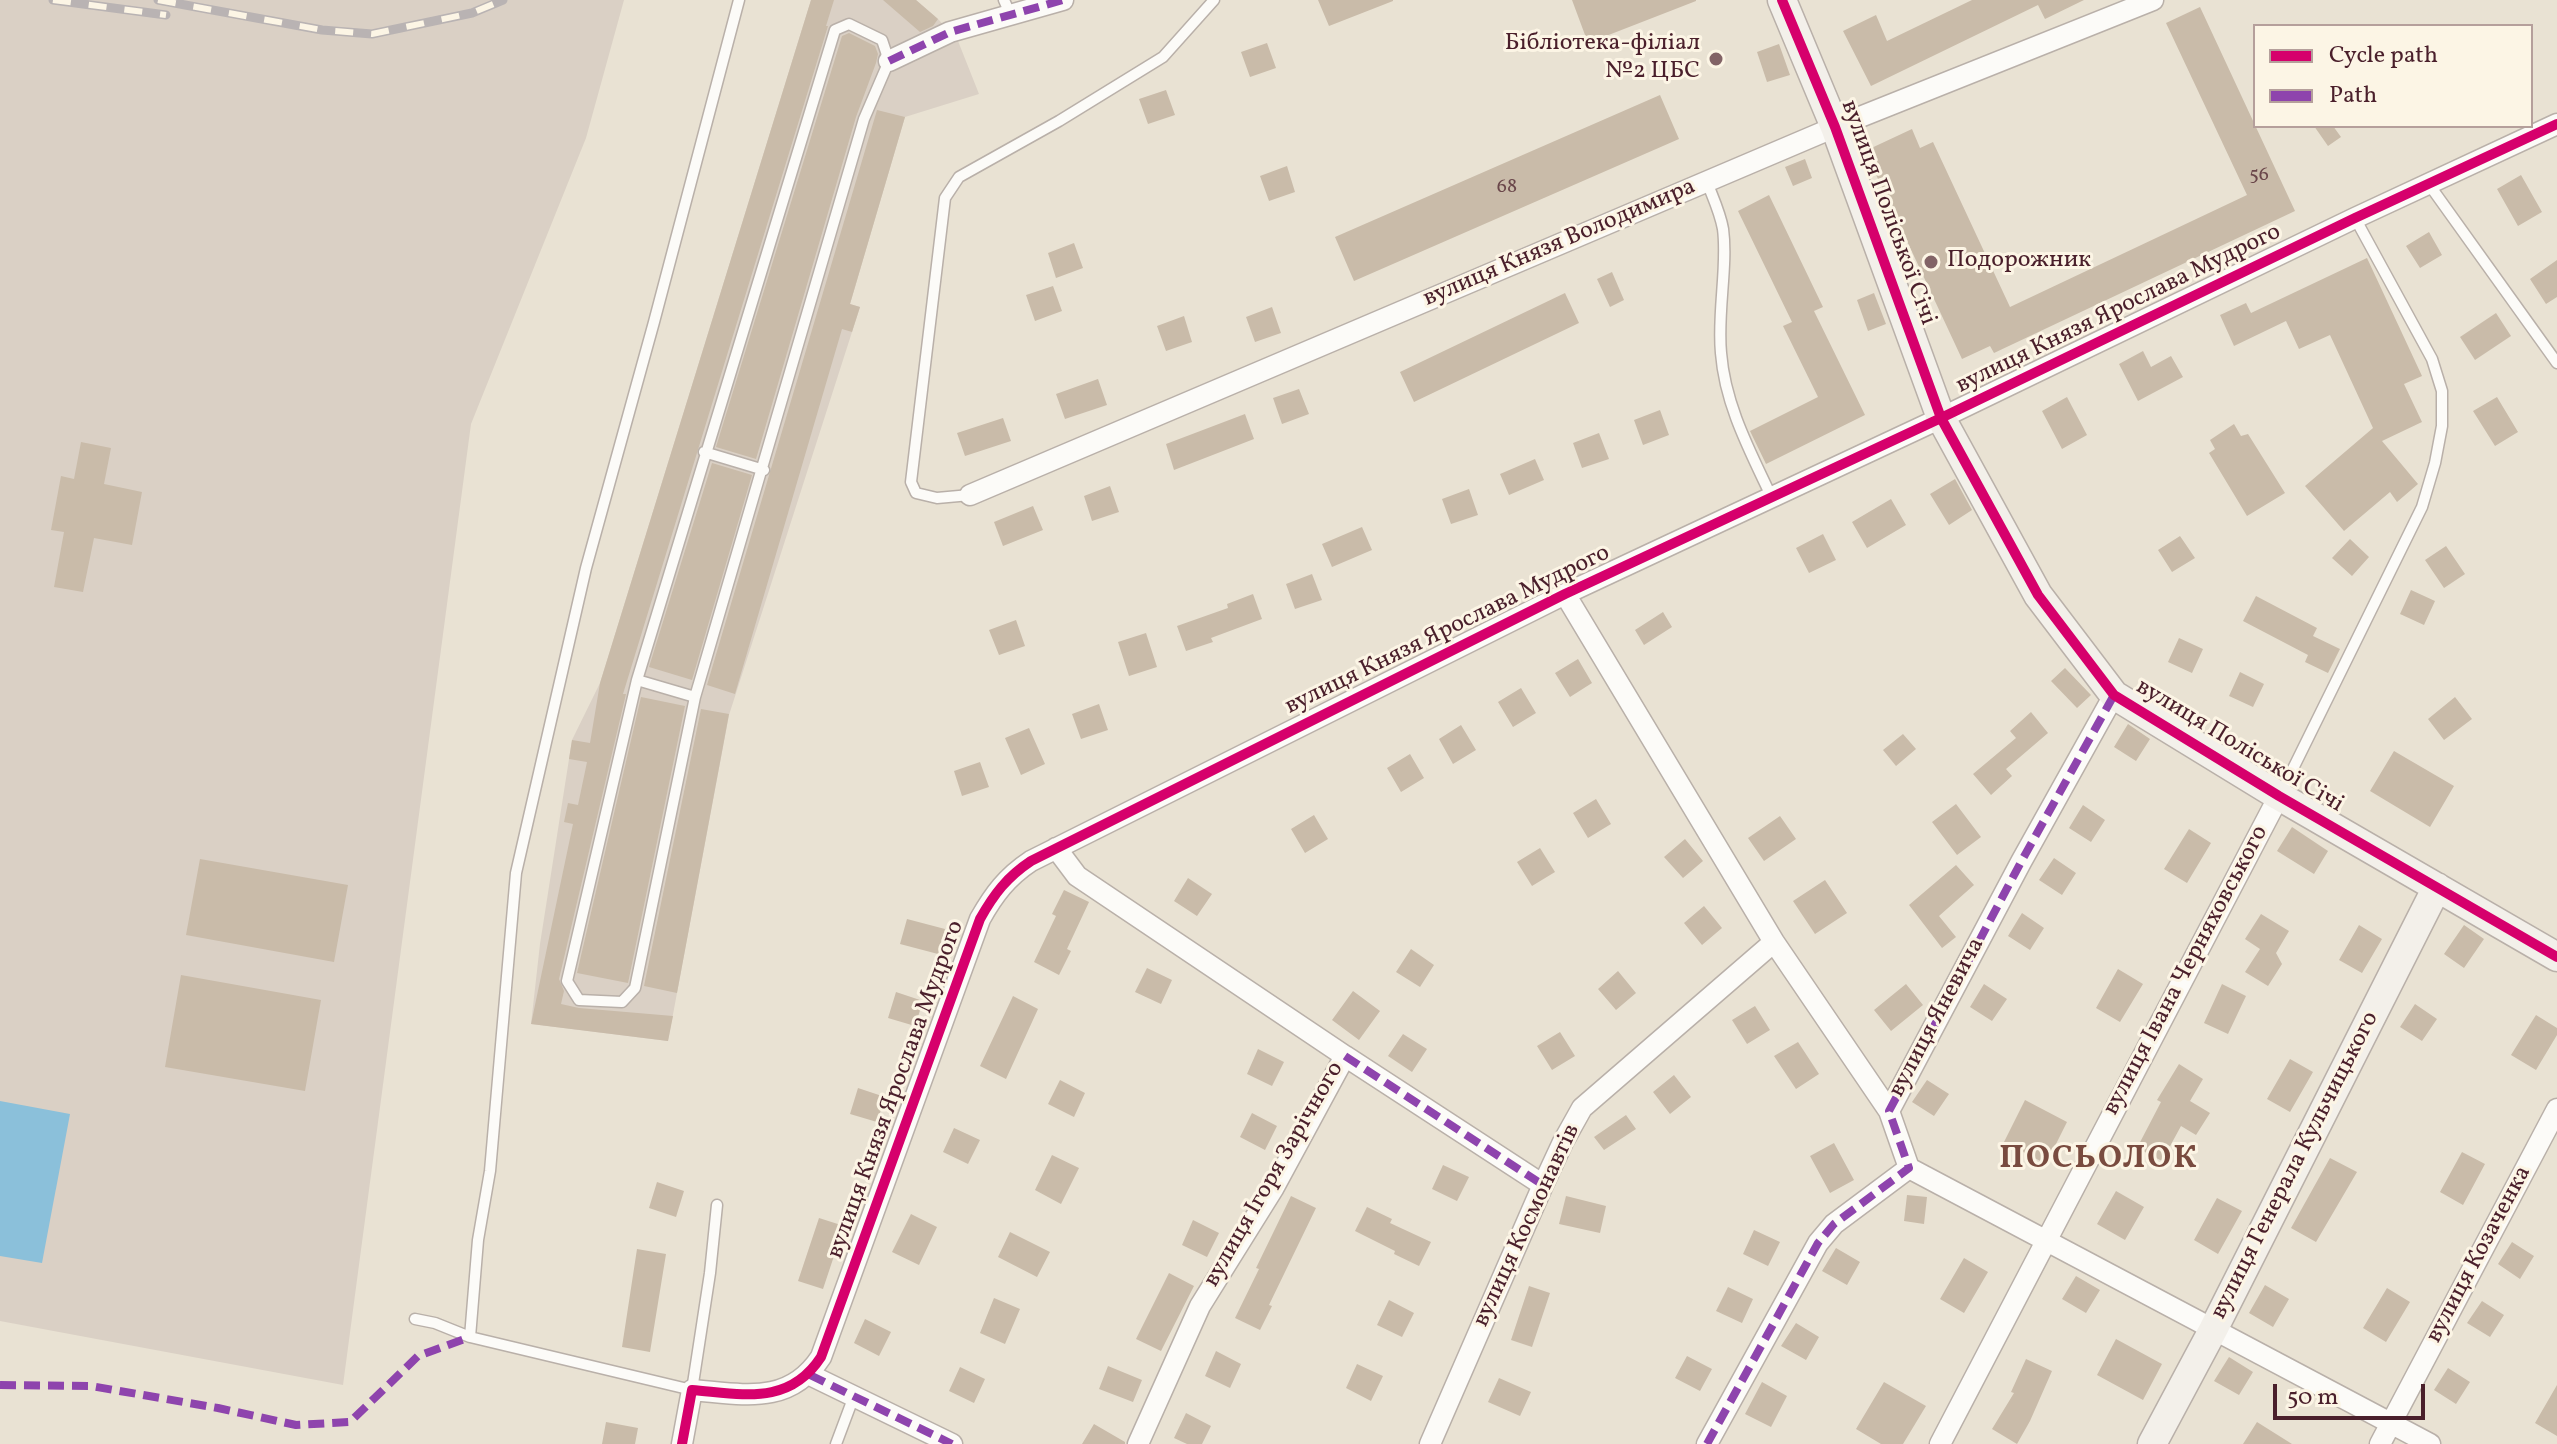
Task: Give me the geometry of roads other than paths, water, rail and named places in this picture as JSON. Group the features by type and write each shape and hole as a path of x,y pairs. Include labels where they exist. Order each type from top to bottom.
{"street":[{"path":"889,61 1007,8 1063,0"},
{"name":"вулиця Поліської Січі","path":"1782,0 1835,127 1941,418 2038,595 2114,695 2279,796 2557,957"},
{"name":"вулиця Князя Володимира","path":"970,495 1835,127 2153,0"},
{"name":"вулиця Князя Ярослава Мудрого","path":"810,1375 821,1357 980,919 995,892 1012,874 1056,848 1565,594 2557,124"},
{"path":"1565,594 1774,942 1889,1111"},
{"name":"вулиця Яневича","path":"1909,1168 1889,1111 2114,695"},
{"name":"вулиця Івана Черняховського","path":"1940,1444 2279,796"},
{"name":"вулиця Ігоря Зарічного","path":"1056,848 1077,876 1345,1056 1273,1189 1200,1306 1138,1444"},
{"name":"вулиця Генерала Кульчицького","path":"2152,1444 2437,887"},
{"name":"вулиця Космонавтів","path":"1430,1444 1543,1185 1582,1108 1774,942"},
{"path":"1345,1056 1543,1185"},
{"name":"вулиця Козаченка","path":"2380,1444 2557,1109"},
{"path":"1707,1444 1818,1243 1834,1224 1909,1168 2430,1444"},
{"path":"682,1444 692,1390 754,1395 788,1388 810,1375 952,1444"}],"lane":[{"path":"470,1337 478,1240 490,1171 516,873 586,568 739,0"},
{"path":"970,495 937,498 916,493 911,482 945,198 959,177 1059,121 1163,57 1214,0"},
{"path":"849,24 882,40 889,61 864,119 764,470 695,697 635,988 622,1002 579,1000 567,981 637,680 835,30 849,24"},
{"path":"1707,182 1718,208 1723,234 1719,325 1727,386 1737,424 1772,498"},
{"path":"2428,183 2557,363"},
{"path":"2279,796 2422,507 2442,426 2442,391 2432,359 2355,218"},
{"path":"704,452 764,470"},
{"path":"637,680 695,697"},
{"path":"415,1319 435,1323 470,1337 692,1390 717,1205"},
{"path":"836,1444 854,1396"}],"water":[{"path":"0,1101 70,1114 42,1263 0,1256"}],"railway":[{"path":"53,0 166,15"},
{"path":"158,0 322,30 372,34 472,13 503,0"}],"place":[{"name":"Бібліотека-філіал №2 ЦБС","path":"1716,59"},
{"name":"Подорожник","path":"1931,262"}],"district":[{"name":"ПОСЬОЛОК","path":"2099,1161"}]}
